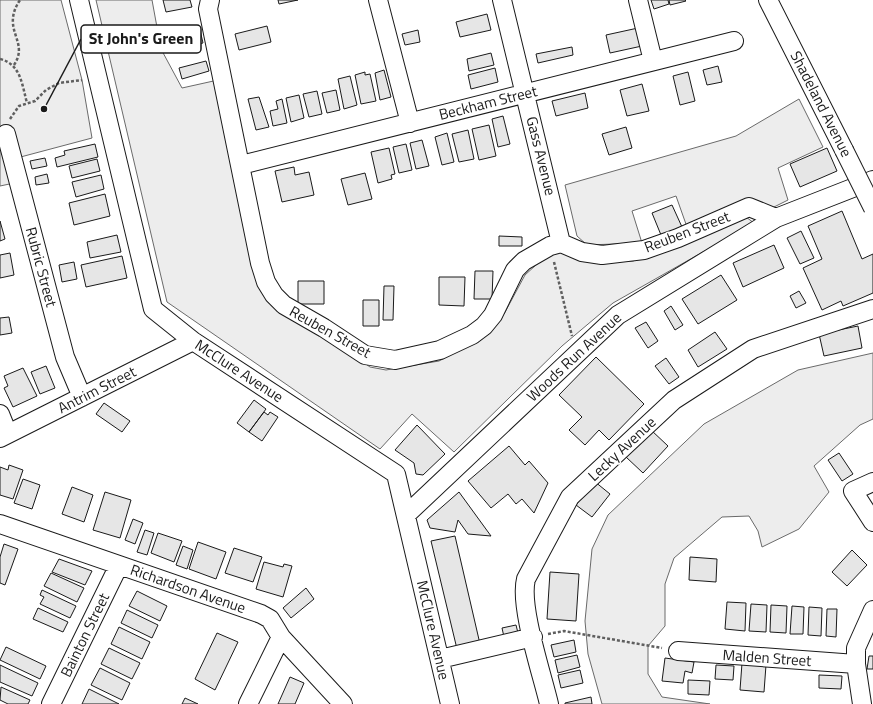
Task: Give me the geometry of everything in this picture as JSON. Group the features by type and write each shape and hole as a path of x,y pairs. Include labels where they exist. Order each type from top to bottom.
{"street":[{"name":"McClure Avenue","path":"79,0 153,309 193,341 396,474 407,514 450,704"},
{"name":"Reuben Street","path":"210,0 208,9 242,165 260,263 266,282 274,295 284,305 324,328 365,355 395,360 440,350 472,335 484,326 493,315 515,270 524,261 556,244 602,256 620,254 644,250 678,238 749,207 776,218"},
{"path":"378,0 410,123"},
{"name":"Gass Avenue","path":"502,0 526,94 556,244"},
{"path":"638,0 653,61"},
{"name":"Shadeland Avenue","path":"770,4 873,208"},
{"name":"Beckham Street","path":"242,165 734,41"},
{"name":"Rubric Street","path":"7,128 65,356 82,397"},
{"name":"Woods Run Avenue","path":"407,514 618,314 776,218 873,180"},
{"name":"Lecky Avenue","path":"549,704 524,596 525,584 570,497 674,400 753,349 873,309"},
{"name":"Antrim Street","path":"4,436 193,341"},
{"path":"0,414 4,436"},
{"path":"873,482 853,491 873,522"},
{"name":"Richardson Avenue","path":"0,524 261,614 270,619 281,637 343,704"},
{"name":"Bainton Street","path":"51,704 119,565"},
{"path":"862,704 856,664 856,648 873,610"},
{"path":"248,704 281,637"},
{"path":"440,660 533,637"},
{"name":"Malden Street","path":"678,651 856,664"}],"path":[{"path":"14,65 19,57 19,51 11,22 20,0"},
{"path":"0,59 14,65 17,70 27,103"},
{"path":"7,128 19,106 34,102 46,90 60,83 82,80"},
{"path":"556,244 576,354"},
{"path":"533,637 564,631 678,651"}],"shaded area":[{"path":"0,0 61,0 82,80 92,138 13,159 19,182 0,186"},
{"path":"96,0 152,0 161,49 182,88 218,80 259,278 312,326 370,367 386,370 439,361 468,346 486,332 504,314 525,275 548,254 557,250 602,262 633,261 678,247 746,217 754,223 613,303 562,346 454,452 412,414 380,449 167,302"},
{"path":"799,99 823,147 778,168 788,200 770,209 687,227 676,196 632,211 642,243 587,245 577,236 565,185 736,136"},
{"path":"873,353 873,419 860,425 814,466 829,492 799,529 762,547 758,531 749,516 722,517 674,558 665,584 665,626 648,646 648,674 662,697 710,704 602,704 588,654 585,621 592,549 608,515 704,424 798,370"}],"building":[{"path":"163,0 190,0 192,7 166,12"},
{"path":"278,0 298,0 279,4"},
{"path":"651,0 668,0 669,4 654,9"},
{"path":"669,0 685,0 686,1 670,5"},
{"path":"487,14 491,30 460,37 456,22"},
{"path":"267,26 271,42 239,50 235,34"},
{"path":"638,28 642,46 610,53 606,35"},
{"path":"200,30 203,43 173,50 170,37"},
{"path":"418,30 420,42 405,45 402,34"},
{"path":"572,47 573,55 538,63 536,54"},
{"path":"491,53 494,65 469,71 467,59"},
{"path":"206,61 209,71 182,79 179,68"},
{"path":"718,66 722,82 707,85 703,70"},
{"path":"495,68 498,82 471,89 468,75"},
{"path":"384,70 391,97 380,100 375,73"},
{"path":"365,72 365,75 370,74 376,101 361,104 355,75"},
{"path":"688,72 695,101 680,105 673,76"},
{"path":"350,76 357,105 344,109 338,79"},
{"path":"642,84 649,111 627,116 620,90"},
{"path":"336,90 340,110 327,113 322,93"},
{"path":"317,91 322,114 309,117 303,94"},
{"path":"585,93 588,108 556,116 552,101"},
{"path":"299,95 304,118 291,122 286,98"},
{"path":"259,97 269,127 256,130 248,99"},
{"path":"282,99 287,123 273,126 270,111 278,109 276,101"},
{"path":"503,116 510,144 498,147 492,119"},
{"path":"489,125 496,156 479,160 472,129"},
{"path":"626,127 632,148 609,155 602,134"},
{"path":"468,130 474,159 459,162 452,134"},
{"path":"447,133 454,162 442,165 435,137"},
{"path":"422,140 429,166 416,169 410,143"},
{"path":"95,144 98,157 57,167 55,158 65,155 64,151"},
{"path":"406,144 412,170 399,173 393,147"},
{"path":"389,148 395,174 391,175 392,179 378,183 371,152"},
{"path":"827,148 837,171 800,187 790,164"},
{"path":"45,158 47,166 32,169 30,161"},
{"path":"97,159 100,171 72,178 69,166"},
{"path":"294,167 295,175 309,172 314,195 282,202 275,171"},
{"path":"365,173 372,199 348,205 341,179"},
{"path":"47,174 49,183 36,185 35,177"},
{"path":"101,175 104,189 76,197 72,182"},
{"path":"105,194 110,216 74,225 69,203"},
{"path":"672,205 682,227 661,235 652,213"},
{"path":"842,211 862,259 873,254 873,293 843,306 841,301 822,310 803,268 822,259 808,226"},
{"path":"0,221 5,239 0,241"},
{"path":"801,231 814,258 800,264 787,238"},
{"path":"117,235 121,252 90,258 87,242"},
{"path":"499,236 522,237 522,246 499,246"},
{"path":"774,245 784,268 743,287 733,263"},
{"path":"10,253 14,275 0,278 0,255"},
{"path":"122,256 127,278 86,287 81,265"},
{"path":"74,262 77,279 62,282 59,265"},
{"path":"475,271 493,271 492,299 474,299"},
{"path":"721,275 737,300 698,324 682,299"},
{"path":"439,277 465,277 464,306 439,305"},
{"path":"298,281 324,281 324,304 298,304"},
{"path":"384,286 394,286 393,320 383,320"},
{"path":"799,291 806,303 796,308 790,296"},
{"path":"363,300 379,300 379,326 363,326"},
{"path":"671,306 683,325 675,330 664,311"},
{"path":"9,317 12,333 0,335 0,318"},
{"path":"646,322 658,341 648,348 635,328"},
{"path":"858,326 862,348 824,356 819,334"},
{"path":"715,332 727,349 698,367 688,350"},
{"path":"596,357 644,404 609,440 599,430 585,445 569,430 582,417 559,395"},
{"path":"666,358 679,377 669,384 655,366"},
{"path":"46,366 55,388 40,394 31,372"},
{"path":"23,368 37,396 13,407 4,388 8,386 4,376"},
{"path":"254,400 266,409 249,432 237,423"},
{"path":"104,403 130,421 122,432 96,414"},
{"path":"264,412 268,415 270,412 278,417 262,441 249,432"},
{"path":"417,425 445,454 423,475 416,474 414,463 395,450"},
{"path":"651,430 668,446 643,473 626,457"},
{"path":"509,446 525,465 529,461 548,483 534,513 522,499 516,504 508,494 491,508 468,481"},
{"path":"839,453 853,474 842,481 828,460"},
{"path":"9,465 23,470 13,499 0,495 0,467 8,470"},
{"path":"23,479 40,485 32,509 14,503"},
{"path":"594,481 610,494 592,517 576,505"},
{"path":"72,487 93,495 84,522 62,514"},
{"path":"105,492 131,500 120,538 93,530"},
{"path":"459,492 491,536 468,534 458,520 455,532 430,528 427,520"},
{"path":"133,519 143,523 135,544 125,540"},
{"path":"145,530 154,533 147,555 137,552"},
{"path":"158,533 182,541 174,562 151,553"},
{"path":"455,536 480,644 457,649 431,541"},
{"path":"198,542 226,552 216,579 189,569"},
{"path":"4,544 18,549 5,585 0,583 0,557"},
{"path":"183,546 193,550 187,569 176,565"},
{"path":"234,548 262,557 253,582 225,573"},
{"path":"852,550 867,565 847,586 832,572"},
{"path":"690,557 717,559 716,582 689,580"},
{"path":"59,559 92,571 85,585 52,572"},
{"path":"264,562 283,567 284,564 292,566 283,597 256,589"},
{"path":"550,572 579,574 576,621 547,619"},
{"path":"51,573 84,588 77,602 44,586"},
{"path":"306,588 314,599 291,618 283,608"},
{"path":"42,590 76,606 70,618 40,604 44,597 40,595"},
{"path":"137,591 167,606 160,621 129,606"},
{"path":"727,602 746,603 745,631 725,629"},
{"path":"751,604 767,605 766,632 749,631"},
{"path":"771,605 787,606 786,633 770,632"},
{"path":"792,606 804,607 803,634 790,634"},
{"path":"809,607 822,608 821,636 808,635"},
{"path":"38,608 68,622 63,632 33,619"},
{"path":"827,609 837,609 836,637 826,636"},
{"path":"127,610 158,625 152,638 121,623"},
{"path":"516,625 518,633 504,637 502,628"},
{"path":"119,627 150,642 142,659 111,644"},
{"path":"217,633 238,642 215,690 195,679"},
{"path":"574,640 576,652 554,657 551,645"},
{"path":"6,647 46,666 40,679 0,660"},
{"path":"109,648 140,663 132,679 101,664"},
{"path":"577,655 580,667 558,673 555,660"},
{"path":"869,656 873,656 873,669 867,669"},
{"path":"665,658 694,662 692,673 685,671 683,683 662,681"},
{"path":"742,663 766,665 764,692 740,690"},
{"path":"0,665 38,683 32,696 0,682"},
{"path":"716,665 734,666 733,680 715,679"},
{"path":"100,668 130,683 122,700 91,685"},
{"path":"580,670 583,683 561,688 558,675"},
{"path":"819,675 842,676 841,689 819,688"},
{"path":"290,677 304,683 295,704 278,704"},
{"path":"688,680 710,681 709,695 688,694"},
{"path":"1,687 30,700 28,704 8,704 0,700"},
{"path":"89,689 119,704 82,704"},
{"path":"591,697 592,704 565,704 565,703"},
{"path":"185,698 198,704 182,704"}],"place":[{"name":"St John's Green","path":"44,109"}]}
